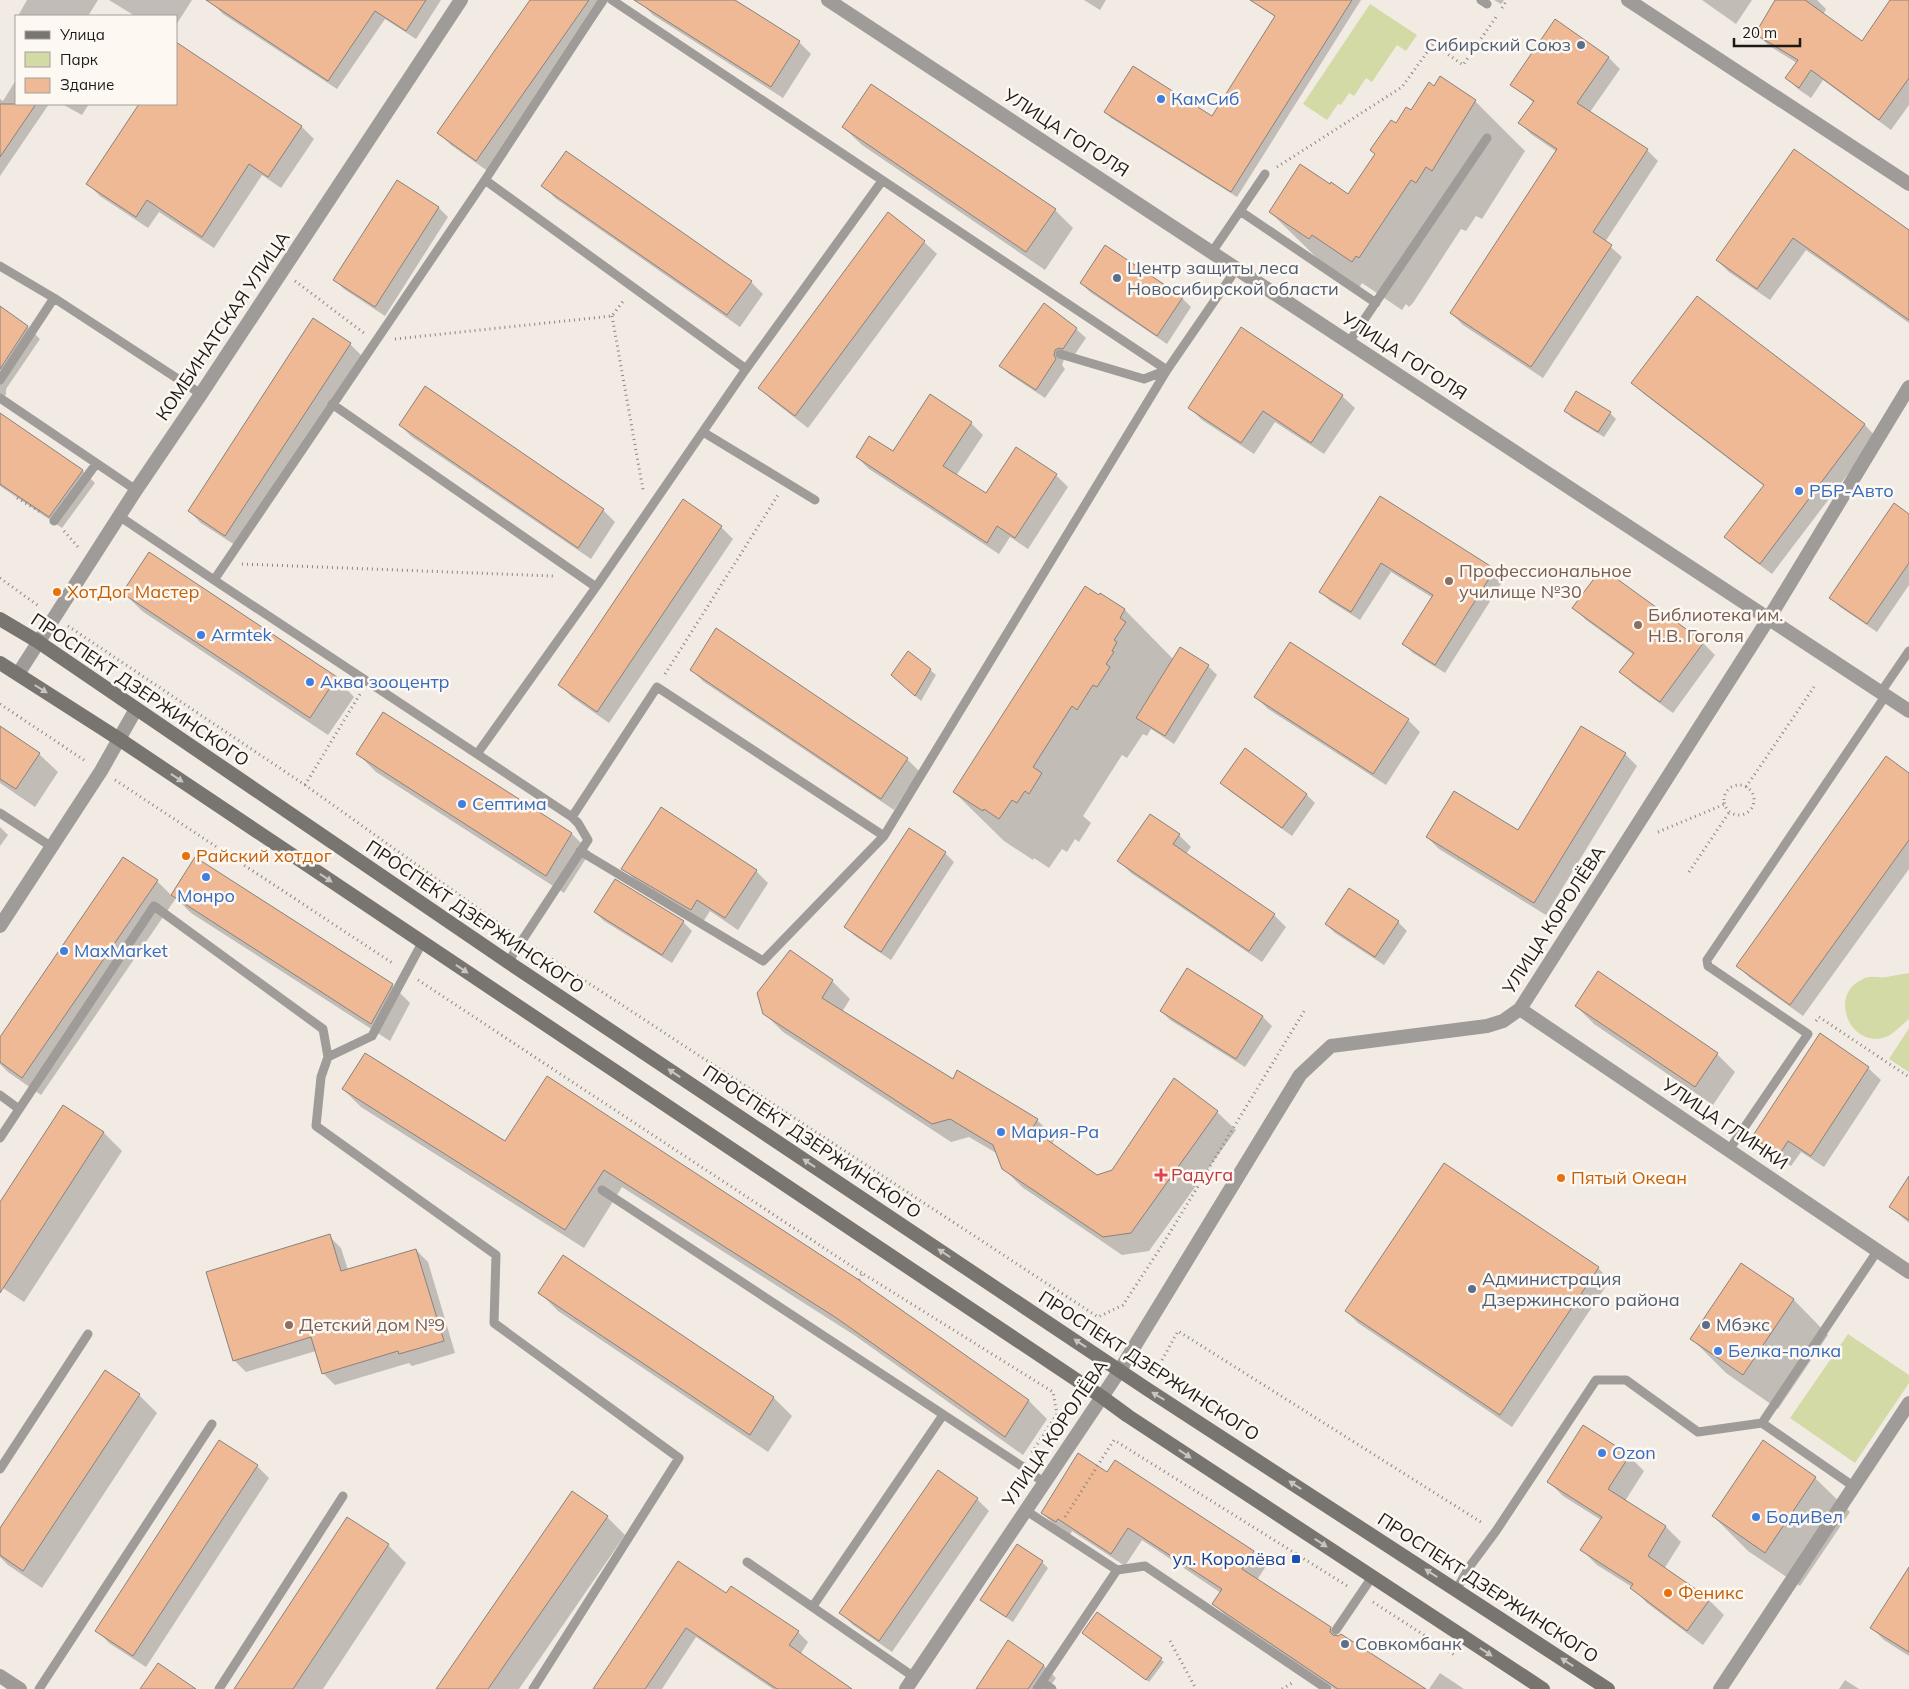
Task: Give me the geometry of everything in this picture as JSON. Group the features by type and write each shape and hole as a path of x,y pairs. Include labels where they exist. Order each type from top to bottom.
{"main road":[{"name":"ПРОСПЕКТ ДЗЕРЖИНСКОГО","path":"0,619 37,641 508,962 1120,1370 1608,1689"},
{"path":"0,663 422,942 1128,1416 1543,1689"}],"street":[{"name":"КОМБИНАТСКАЯ УЛИЦА","path":"18,674 37,641 136,490 461,0"},
{"name":"УЛИЦА ГОГОЛЯ","path":"828,0 1909,711"},
{"path":"1628,0 1909,184"},
{"name":"УЛИЦА КОРОЛЁВА","path":"906,1689 1043,1482 1120,1370 1300,1075 1331,1046 1487,1026 1503,1021 1520,1009 1769,618 1909,387"},
{"path":"0,926 101,771 136,709"},
{"name":"УЛИЦА ГЛИНКИ","path":"1520,1009 1909,1272"},
{"path":"1720,1689 1909,1402"},
{"path":"0,1676 20,1689"}],"lane":[{"path":"214,580 485,180 604,0"},
{"path":"612,0 1167,370"},
{"path":"1349,342 1487,138"},
{"path":"1212,252 1265,174"},
{"path":"485,180 746,369"},
{"path":"478,754 746,369 882,181"},
{"path":"1240,211 1376,303"},
{"path":"0,266 54,298 201,394"},
{"path":"580,851 763,961 884,836 1167,370 1237,268"},
{"path":"0,380 54,298"},
{"path":"1060,354 1144,379 1167,370"},
{"path":"0,398 136,490"},
{"path":"332,404 596,587"},
{"path":"703,432 814,500"},
{"path":"54,521 96,464"},
{"path":"119,516 478,754 572,817 578,823 588,840 508,962"},
{"path":"1816,1040 1708,966 1707,960 1909,651"},
{"path":"572,817 657,687 884,836"},
{"path":"0,813 52,847"},
{"path":"0,1138 154,906 323,1029 328,1057 321,1077 316,1126 496,1254 494,1323 679,1458 533,1689"},
{"path":"328,1057 372,1036 422,942"},
{"path":"1730,1150 1808,1034"},
{"path":"0,1095 19,1109"},
{"path":"602,1190 1043,1482"},
{"path":"1762,1423 1878,1250"},
{"path":"0,1469 88,1334"},
{"path":"1456,1590 1470,1566 1496,1531 1596,1380 1626,1380 1698,1432 1762,1423 1853,1486"},
{"path":"813,1606 943,1415"},
{"path":"39,1689 212,1424"},
{"path":"219,1689 343,1496"},
{"path":"1025,1510 1117,1570 1145,1566 1308,1673 1327,1689"},
{"path":"748,1562 914,1677"},
{"path":"1052,1689 1039,1685 1117,1570"},
{"path":"1336,1630 1372,1576"}],"path":[{"path":"1502,8 1507,0"},
{"path":"1265,174 1402,87 1432,44 1463,65 1496,16"},
{"path":"282,271 375,341 612,316"},
{"path":"633,287 612,316 647,513"},
{"path":"657,687 786,482"},
{"path":"226,562 258,565 581,577"},
{"path":"0,578 305,785 522,940 1098,1317 1123,1305 1163,1244 1306,1008"},
{"path":"305,785 368,682"},
{"path":"1746,787 1814,686"},
{"path":"0,704 862,1273 1053,1392 1057,1414 1023,1467"},
{"path":"1738,785 1746,787 1753,795 1752,808 1741,814 1734,814 1725,804 1726,792 1731,787 1738,785"},
{"path":"1658,832 1725,804"},
{"path":"1688,872 1730,811"},
{"path":"1808,1034 1819,1017 1909,1077"},
{"path":"859,1280 862,1273"},
{"path":"1162,1360 1178,1332 1496,1531"},
{"path":"1056,1531 1114,1440 1360,1593 1458,1657"},
{"path":"1170,1641 1196,1689"}],"green space":[{"path":"1370,4 1417,35 1406,51 1397,45 1372,82 1366,78 1354,96 1349,93 1341,105 1338,104 1327,120 1303,104"},
{"path":"1909,973 1909,1019 1888,1036 1875,1039 1864,1036 1855,1029 1848,1020 1845,1008 1846,997 1852,987 1866,978"},
{"path":"1909,1028 1909,1072 1889,1059"},
{"path":"1848,1334 1909,1375 1909,1383 1855,1463 1790,1418"}],"building":[{"path":"206,0 426,0 406,31 375,11 328,81"},
{"path":"530,0 589,0 476,161 437,133"},
{"path":"634,0 735,0 800,41 771,87"},
{"path":"1250,0 1352,0 1231,192 1104,112 1133,66 1212,116 1275,16"},
{"path":"1775,0 1805,0 1862,41 1890,0 1909,0 1909,78 1879,120 1811,70 1799,88 1785,78 1798,60 1755,34"},
{"path":"1555,19 1609,57 1577,103 1648,149 1593,232 1612,245 1531,367 1450,313 1557,149 1518,123 1534,101 1510,85"},
{"path":"178,43 302,126 268,177 249,164 202,237 147,200 136,217 86,184 138,105 178,105"},
{"path":"1440,76 1476,100 1432,171 1426,167 1416,183 1411,180 1359,258 1356,256 1352,262 1312,235 1309,239 1269,212 1300,164 1348,194 1375,154 1370,150 1391,120 1396,123 1406,107 1411,110 1429,82 1434,86"},
{"path":"871,84 1056,209 1026,252 842,127"},
{"path":"0,104 35,105 0,157"},
{"path":"1794,149 1909,230 1909,320 1793,238 1757,289 1716,260"},
{"path":"566,151 752,281 727,315 541,186"},
{"path":"397,180 439,207 375,307 333,280"},
{"path":"888,212 925,241 795,416 758,388"},
{"path":"1105,245 1183,297 1157,336 1080,283"},
{"path":"1697,296 1865,424 1760,564 1724,537 1764,485 1631,383"},
{"path":"1044,303 1077,328 1063,349 1055,350 1054,355 1056,359 1036,390 999,366"},
{"path":"0,306 28,326 0,369"},
{"path":"313,318 351,343 225,536 188,511"},
{"path":"1241,327 1343,395 1311,443 1263,411 1241,443 1188,408"},
{"path":"425,386 604,509 578,548 399,425"},
{"path":"1576,391 1611,412 1598,432 1564,411"},
{"path":"930,394 972,422 943,466 986,493 1016,447 1057,474 1015,538 997,526 987,543 856,457 869,436 893,451"},
{"path":"0,413 83,470 49,517 0,484"},
{"name":"Профессиональное училище №30","path":"1380,496 1495,569 1435,665 1402,644 1433,595 1381,563 1351,612 1319,592"},
{"path":"683,499 722,526 597,712 558,685"},
{"path":"1894,503 1909,514 1909,563 1867,624 1829,598"},
{"path":"149,552 337,677 310,718 122,593"},
{"name":"Библиотека им. Н.В. Гоголя","path":"1602,568 1704,642 1660,702 1619,672 1634,653 1572,608"},
{"path":"1085,586 1125,609 1120,618 1126,622 1114,640 1117,642 1112,651 1114,652 1106,664 1110,667 1097,687 1093,685 1077,710 1072,706 1033,767 1042,773 1029,794 1025,791 1017,803 1012,800 999,819 953,792"},
{"path":"716,628 908,758 881,799 690,670"},
{"path":"1290,642 1409,719 1373,774 1254,697"},
{"path":"1180,647 1209,665 1165,736 1136,718"},
{"path":"908,651 931,669 915,696 891,675"},
{"path":"383,712 572,833 546,876 356,754"},
{"path":"0,726 40,753 16,789 0,779"},
{"path":"1581,726 1626,753 1534,903 1426,837 1454,791 1518,830"},
{"path":"1245,748 1307,794 1282,828 1220,783"},
{"path":"1886,756 1909,773 1909,840 1790,1005 1736,966"},
{"path":"661,807 757,870 725,918 697,900 691,910 621,869"},
{"path":"1150,814 1180,834 1173,844 1275,914 1249,951 1117,861"},
{"path":"909,828 946,852 881,952 844,927"},
{"path":"123,857 158,880 22,1078 0,1062 0,1037"},
{"path":"195,857 393,984 371,1024 171,895"},
{"path":"615,879 684,921 662,955 594,912"},
{"path":"1349,888 1399,921 1375,957 1325,924"},
{"path":"790,950 833,980 822,998 953,1079 957,1070 1038,1119 1032,1129 1097,1175 1112,1170 1174,1078 1218,1111 1131,1233 1103,1237 1002,1169 993,1145 950,1119 932,1124 763,1014 757,993"},
{"path":"1187,968 1263,1016 1236,1059 1160,1011"},
{"path":"1598,971 1718,1053 1695,1087 1575,1006"},
{"path":"1820,1033 1869,1067 1811,1156 1788,1141 1779,1155 1752,1137"},
{"path":"365,1053 505,1141 547,1076 859,1280 1029,1400 1005,1437 835,1317 604,1170 565,1230 342,1089"},
{"path":"63,1105 104,1132 0,1293 0,1202"},
{"name":"Администрация Дзержинского района","path":"1444,1163 1599,1267 1500,1415 1345,1311"},
{"path":"1909,1176 1909,1220 1889,1207"},
{"path":"330,1234 341,1271 416,1249 444,1341 399,1354 398,1351 322,1374 311,1337 233,1361 206,1272"},
{"path":"563,1255 774,1397 750,1435 538,1293"},
{"path":"1741,1263 1794,1299 1743,1375 1690,1339"},
{"path":"105,1370 140,1394 23,1571 0,1555 0,1528"},
{"path":"1583,1425 1630,1455 1608,1489 1666,1526 1648,1556 1710,1599 1687,1631 1630,1588 1633,1584 1580,1550 1602,1517 1547,1482"},
{"path":"219,1440 258,1465 133,1656 95,1631"},
{"path":"1763,1440 1816,1477 1765,1553 1712,1516"},
{"path":"1078,1453 1107,1472 1115,1460 1254,1551 1242,1569 1331,1627 1330,1632 1333,1635 1338,1636 1341,1634 1426,1689 1338,1689 1212,1604 1222,1589 1128,1528 1111,1554 1058,1519 1056,1522 1041,1513"},
{"path":"938,1470 978,1498 879,1641 839,1613"},
{"path":"572,1491 608,1516 488,1689 436,1689"},
{"path":"347,1517 389,1544 293,1689 234,1689"},
{"path":"1017,1544 1043,1561 1006,1617 980,1600"},
{"path":"678,1561 726,1593 731,1586 799,1631 789,1645 852,1689 777,1689 686,1628 645,1689 593,1689"},
{"path":"1909,1567 1909,1652 1870,1628"},
{"path":"1097,1612 1162,1658 1146,1680 1082,1633"},
{"path":"1008,1640 1044,1665 1028,1689 976,1689"},
{"path":"158,1663 196,1689 140,1689"}],"place":[{"name":"Сибирский Союз","path":"1581,45"},
{"name":"КамСиб","path":"1161,99"},
{"name":"Центр защиты леса Новосибирской области","path":"1117,278"},
{"name":"РБР-Авто","path":"1799,491"},
{"name":"Профессиональное училище №30","path":"1449,581"},
{"name":"ХотДог Мастер","path":"57,592"},
{"name":"Библиотека им. Н.В. Гоголя","path":"1638,625"},
{"name":"Armtek","path":"201,635"},
{"name":"Аква зооцентр","path":"310,682"},
{"name":"Септима","path":"462,804"},
{"name":"Райский хотдог","path":"186,856"},
{"name":"Монро","path":"206,877"},
{"name":"MaxMarket","path":"64,951"},
{"name":"Мария-Ра","path":"1001,1132"},
{"name":"Радуга","path":"1161,1175"},
{"name":"Пятый Океан","path":"1561,1178"},
{"name":"Администрация Дзержинского района","path":"1472,1289"},
{"name":"Детский дом №9","path":"289,1325"},
{"name":"Мбэкс","path":"1706,1325"},
{"name":"Белка-полка","path":"1718,1351"},
{"name":"Ozon","path":"1602,1453"},
{"name":"БодиВел","path":"1756,1517"},
{"name":"ул. Королёва","path":"1296,1559"},
{"name":"Феникс","path":"1668,1593"},
{"name":"Совкомбанк","path":"1345,1644"}]}
